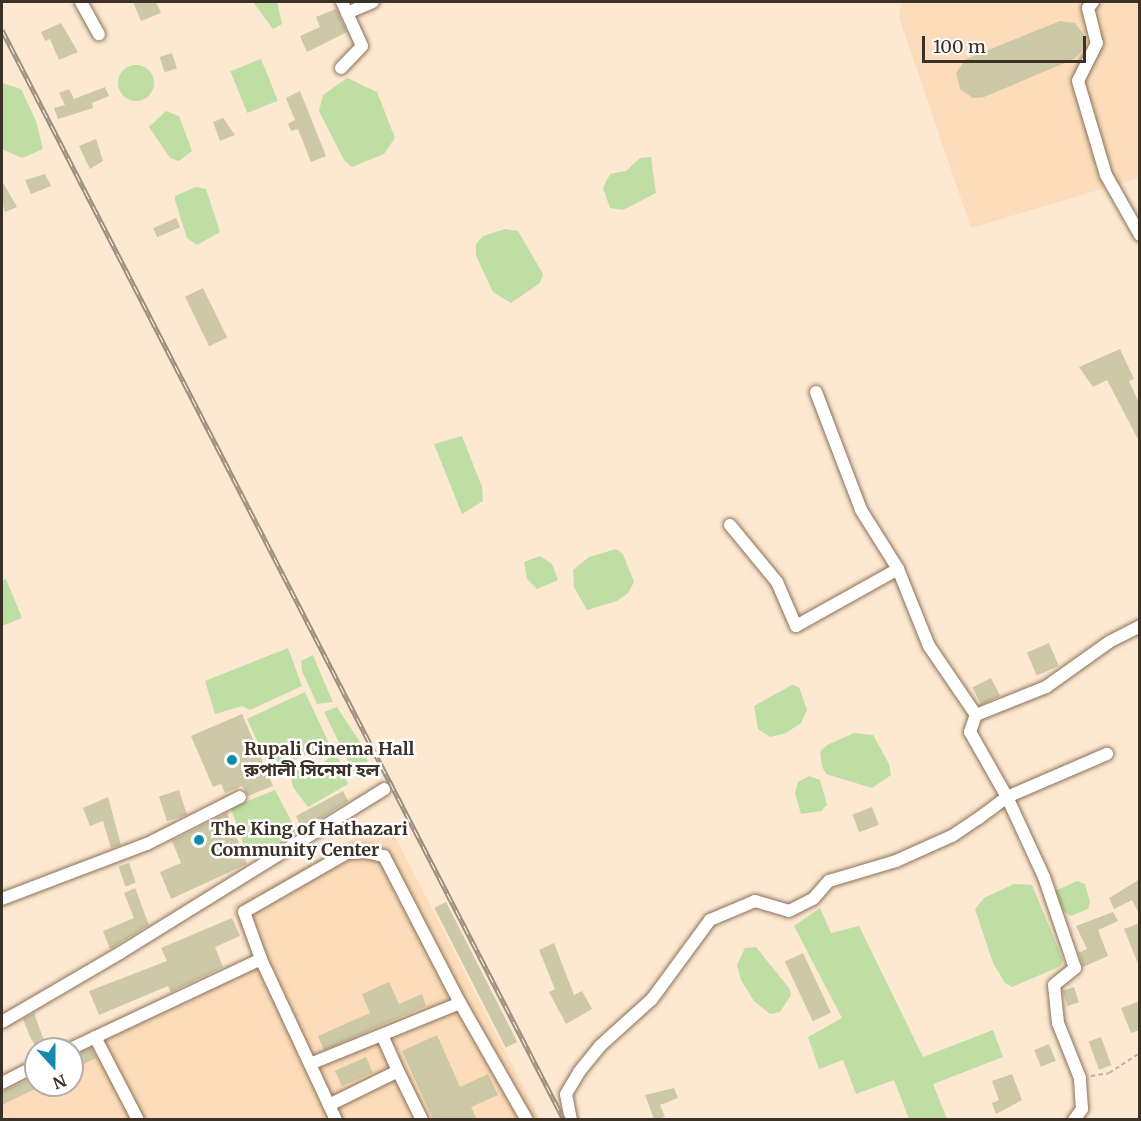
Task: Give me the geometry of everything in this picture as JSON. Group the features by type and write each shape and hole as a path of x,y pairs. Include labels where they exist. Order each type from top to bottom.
{"street":[{"path":"81,2 99,34"},
{"path":"341,68 362,46 345,7 373,2"},
{"path":"1093,2 1088,8 1097,43 1078,81 1096,146 1140,235"},
{"path":"816,392 861,510 898,569 929,646 976,715"},
{"path":"730,525 777,582 796,626 898,569"},
{"path":"1074,1119 1082,1109 1080,1078 1058,1023 1054,985 1075,968 1044,876 1007,797 970,732 976,715 1046,687 1109,642 1140,626"},
{"path":"571,1119 566,1094 579,1072 600,1046 652,999 710,920 755,901 789,911 813,898 829,881 896,861 952,836 1007,797 1107,754"},
{"path":"2,1022 384,789"},
{"path":"2,899 147,844 240,797"},
{"path":"336,1119 261,959 244,912 347,853 366,852 384,856 460,1003 527,1119"},
{"path":"84,1042 261,959"},
{"path":"310,1064 460,1003"},
{"path":"382,1035 422,1119"},
{"path":"95,1037 138,1119"},
{"path":"329,1105 398,1071"},
{"path":"2,1083 24,1072"}],"path":[{"path":"1080,1078 1109,1072 1140,1053"}],"shaded area":[{"path":"253,2 277,2 282,24 273,29"},
{"path":"901,2 1139,2 1139,178 971,228 899,17"},
{"path":"261,59 278,101 247,113 230,71"},
{"path":"136,65 149,70 154,83 149,96 136,101 123,96 118,83 123,70"},
{"path":"347,78 377,92 395,138 384,154 352,167 344,160 319,111 323,95"},
{"path":"2,83 21,89 36,121 43,149 22,158 2,149"},
{"path":"166,111 179,116 192,151 179,161 170,158 149,127"},
{"path":"651,157 656,193 623,210 610,208 603,188 610,174 626,171 640,158"},
{"path":"196,187 206,189 220,232 197,245 187,238 175,200 175,196"},
{"path":"505,229 518,231 543,274 540,283 511,303 493,292 476,256 476,244 483,236"},
{"path":"462,436 482,487 483,501 462,514 434,444"},
{"path":"616,549 623,554 634,582 628,593 617,601 587,610 574,587 573,570 589,557"},
{"path":"540,556 552,564 558,580 537,589 527,579 524,562"},
{"path":"6,579 22,618 2,626 2,581"},
{"path":"288,648 302,686 250,710 242,706 215,714 205,681"},
{"path":"313,655 333,702 317,704 302,671 301,661"},
{"path":"792,685 799,687 807,710 801,723 786,733 770,737 758,729 754,706"},
{"path":"305,692 329,744 271,771 247,719"},
{"path":"337,707 362,745 372,774 367,778 353,771 324,712"},
{"path":"854,733 873,735 889,764 891,775 872,788 826,774 822,766 820,752 827,745"},
{"path":"336,752 348,784 308,807 293,787 289,770 301,766 317,768"},
{"path":"809,776 820,780 827,805 821,811 801,814 795,793 798,782"},
{"path":"275,790 297,832 263,855 255,855 245,849 231,808"},
{"path":"387,821 540,1119 2,1119 2,1081 24,1070 24,1097 84,1097 84,1043 253,958 231,906"},
{"path":"1077,881 1085,884 1090,902 1088,909 1071,916 1063,911 1055,891"},
{"path":"1014,884 1032,885 1063,960 1061,966 1012,987 1005,983 993,963 975,909 984,898"},
{"path":"820,908 831,933 859,926 923,1057 993,1030 1003,1057 933,1084 947,1119 909,1119 894,1080 856,1094 843,1060 819,1069 808,1037 842,1018 794,926"},
{"path":"756,947 789,988 791,995 780,1012 770,1014 754,1001 741,980 737,965 745,948"}],"building":[{"path":"133,2 156,2 161,13 141,21"},
{"path":"336,9 347,32 307,52 300,36 320,27 316,17"},
{"path":"1060,21 1075,23 1084,35 1082,51 1074,59 984,97 973,98 960,89 956,73 966,59"},
{"path":"61,23 78,52 59,60 50,39 45,41 41,32"},
{"path":"172,53 177,68 165,72 160,57"},
{"path":"105,87 109,96 92,103 93,108 58,119 54,108 65,105 59,93 69,89 74,99"},
{"path":"300,91 326,156 311,162 298,129 291,131 288,124 295,120 286,98"},
{"path":"223,118 235,135 220,141 213,122"},
{"path":"96,139 103,161 90,169 79,146"},
{"path":"45,174 51,186 31,194 25,180"},
{"path":"2,181 17,207 5,212 2,202"},
{"path":"176,218 180,227 157,237 153,228"},
{"path":"203,288 227,337 209,346 185,297"},
{"path":"1120,349 1134,379 1129,381 1140,405 1140,443 1107,380 1093,387 1079,367"},
{"path":"1049,643 1059,666 1037,675 1027,652"},
{"path":"991,678 1000,696 981,705 972,688"},
{"name":"Rupali Cinema Hall রুপালী সিনেমা হল","path":"242,714 273,786 248,796 242,786 225,793 221,784 213,787 191,736"},
{"path":"179,790 187,815 167,821 159,796"},
{"path":"343,791 348,801 302,830 296,816"},
{"path":"108,797 121,845 111,848 103,821 90,826 83,808"},
{"path":"872,807 879,825 859,832 852,815"},
{"path":"227,813 247,864 171,899 160,872 181,863 172,841"},
{"path":"129,863 136,883 125,886 119,867"},
{"path":"1140,879 1140,915 1132,900 1114,909 1109,898"},
{"path":"135,888 149,925 110,949 103,931 134,918 124,893"},
{"path":"446,902 517,1042 506,1048 434,908"},
{"path":"1113,912 1118,921 1098,930 1108,956 1083,967 1079,953 1087,949 1076,926"},
{"path":"232,918 240,936 215,947 223,967 171,992 168,986 99,1015 89,991 167,961 161,948"},
{"path":"1140,923 1140,966 1139,966 1124,929"},
{"path":"554,943 574,995 582,991 592,1009 566,1024 549,992 555,989 539,950"},
{"path":"803,953 831,1013 813,1021 785,961"},
{"path":"389,982 399,1004 422,994 426,1006 324,1050 318,1036 370,1013 362,994"},
{"path":"1074,987 1079,1002 1068,1006 1063,991"},
{"path":"1140,1001 1140,1030 1131,1033 1121,1008"},
{"path":"34,1013 43,1037 30,1037 23,1019"},
{"path":"437,1035 460,1087 488,1074 498,1095 471,1107 477,1119 433,1119 402,1051"},
{"path":"1101,1037 1111,1065 1099,1070 1089,1041"},
{"path":"1049,1044 1056,1061 1041,1067 1034,1050"},
{"path":"91,1048 96,1058 84,1064 84,1051"},
{"path":"366,1057 373,1073 342,1086 335,1071"},
{"path":"1012,1074 1022,1100 996,1114 992,1103 999,1100 992,1081"},
{"path":"24,1082 24,1094 2,1105 2,1092"},
{"path":"674,1088 678,1098 660,1105 665,1117 654,1119 645,1095"}],"railway":[{"path":"2,30 564,1120"}],"place":[{"name":"Rupali Cinema Hall রুপালী সিনেমা হল","path":"232,760"},
{"name":"The King of Hathazari Community Center","path":"199,840"}]}
